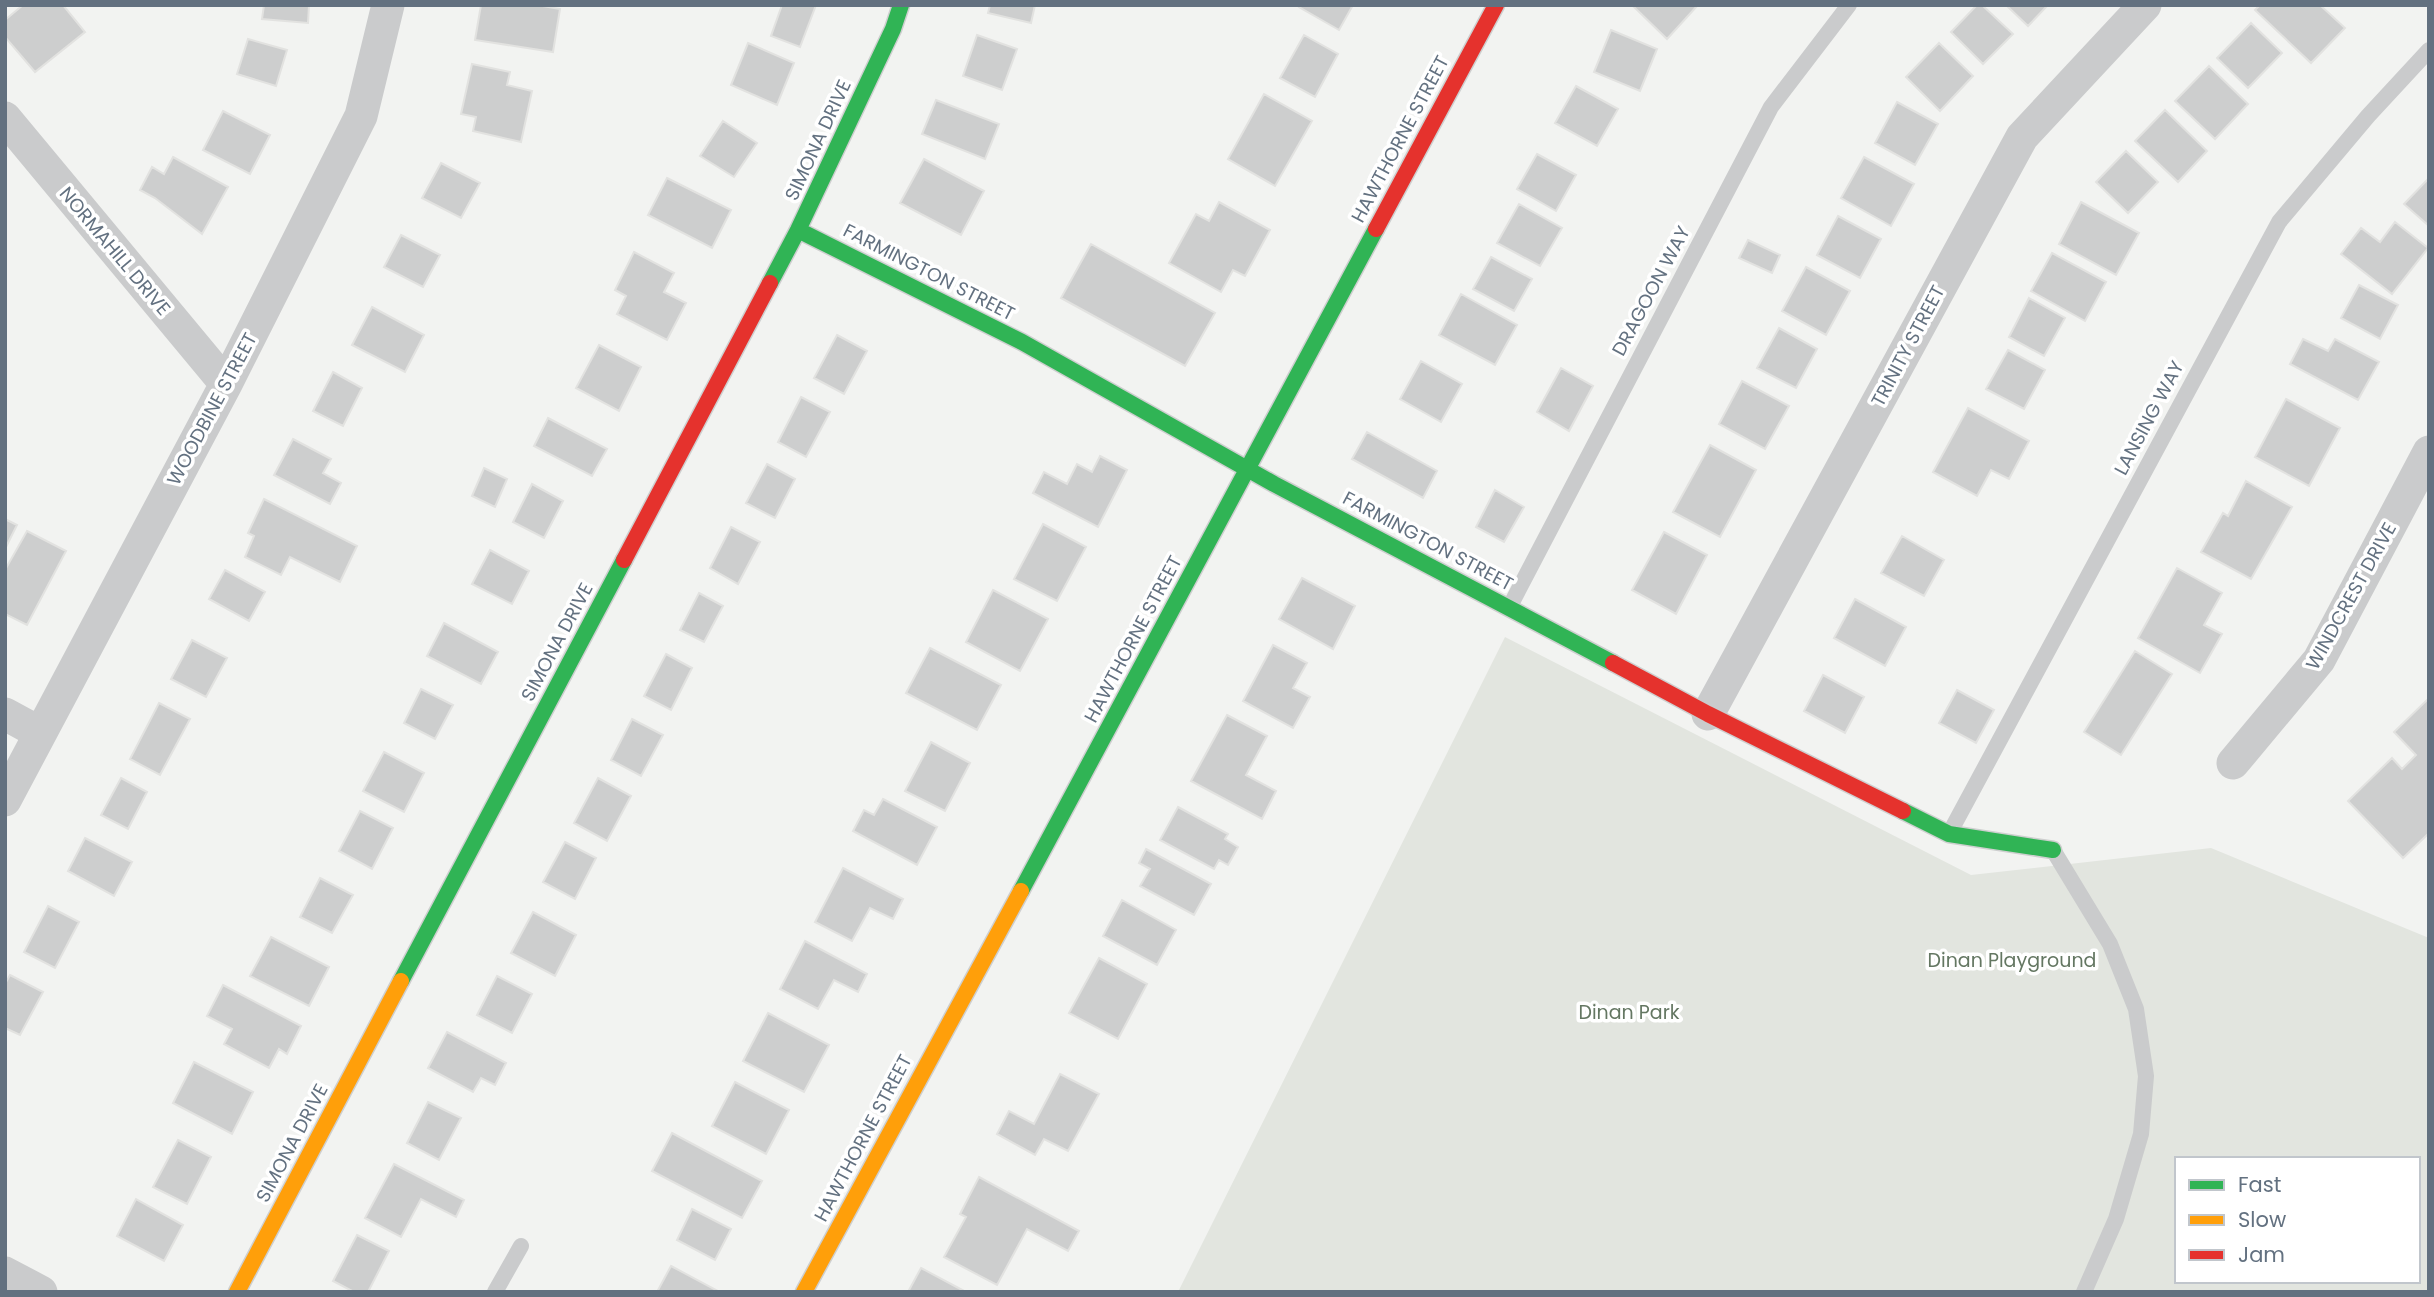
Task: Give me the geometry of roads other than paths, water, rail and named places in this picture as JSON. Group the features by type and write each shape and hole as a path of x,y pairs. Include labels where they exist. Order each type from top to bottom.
{"street":[{"name":"WOODBINE STREET","path":"5,800 226,384 361,116 387,5"},
{"name":"SIMONA DRIVE","path":"237,1292 798,230 894,29 901,5"},
{"name":"HAWTHORNE STREET","path":"804,1292 1496,5"},
{"name":"TRINITY STREET","path":"1708,714 2022,137 2145,5"},
{"name":"NORMAHILL DRIVE","path":"5,118 226,384"},
{"name":"FARMINGTON STREET","path":"798,230 1022,342 1248,470 1708,714 1949,834 2053,850"},
{"name":"WINDCREST DRIVE","path":"2233,763 2319,660 2429,452"},
{"path":"5,714 40,733"},
{"path":"5,1273 41,1292"}],"lane":[{"name":"DRAGOON WAY","path":"1509,608 1771,107 1849,5"},
{"name":"LANSING WAY","path":"1949,834 2279,222 2368,116 2429,50"},
{"path":"2053,850 2114,955 2136,1009 2146,1076 2141,1134 2116,1219 2084,1292"},
{"path":"495,1292 521,1245"}],"park label":[{"name":"Dinan Playground","path":"2012,960"},
{"name":"Dinan Park","path":"1629,1012"}]}
